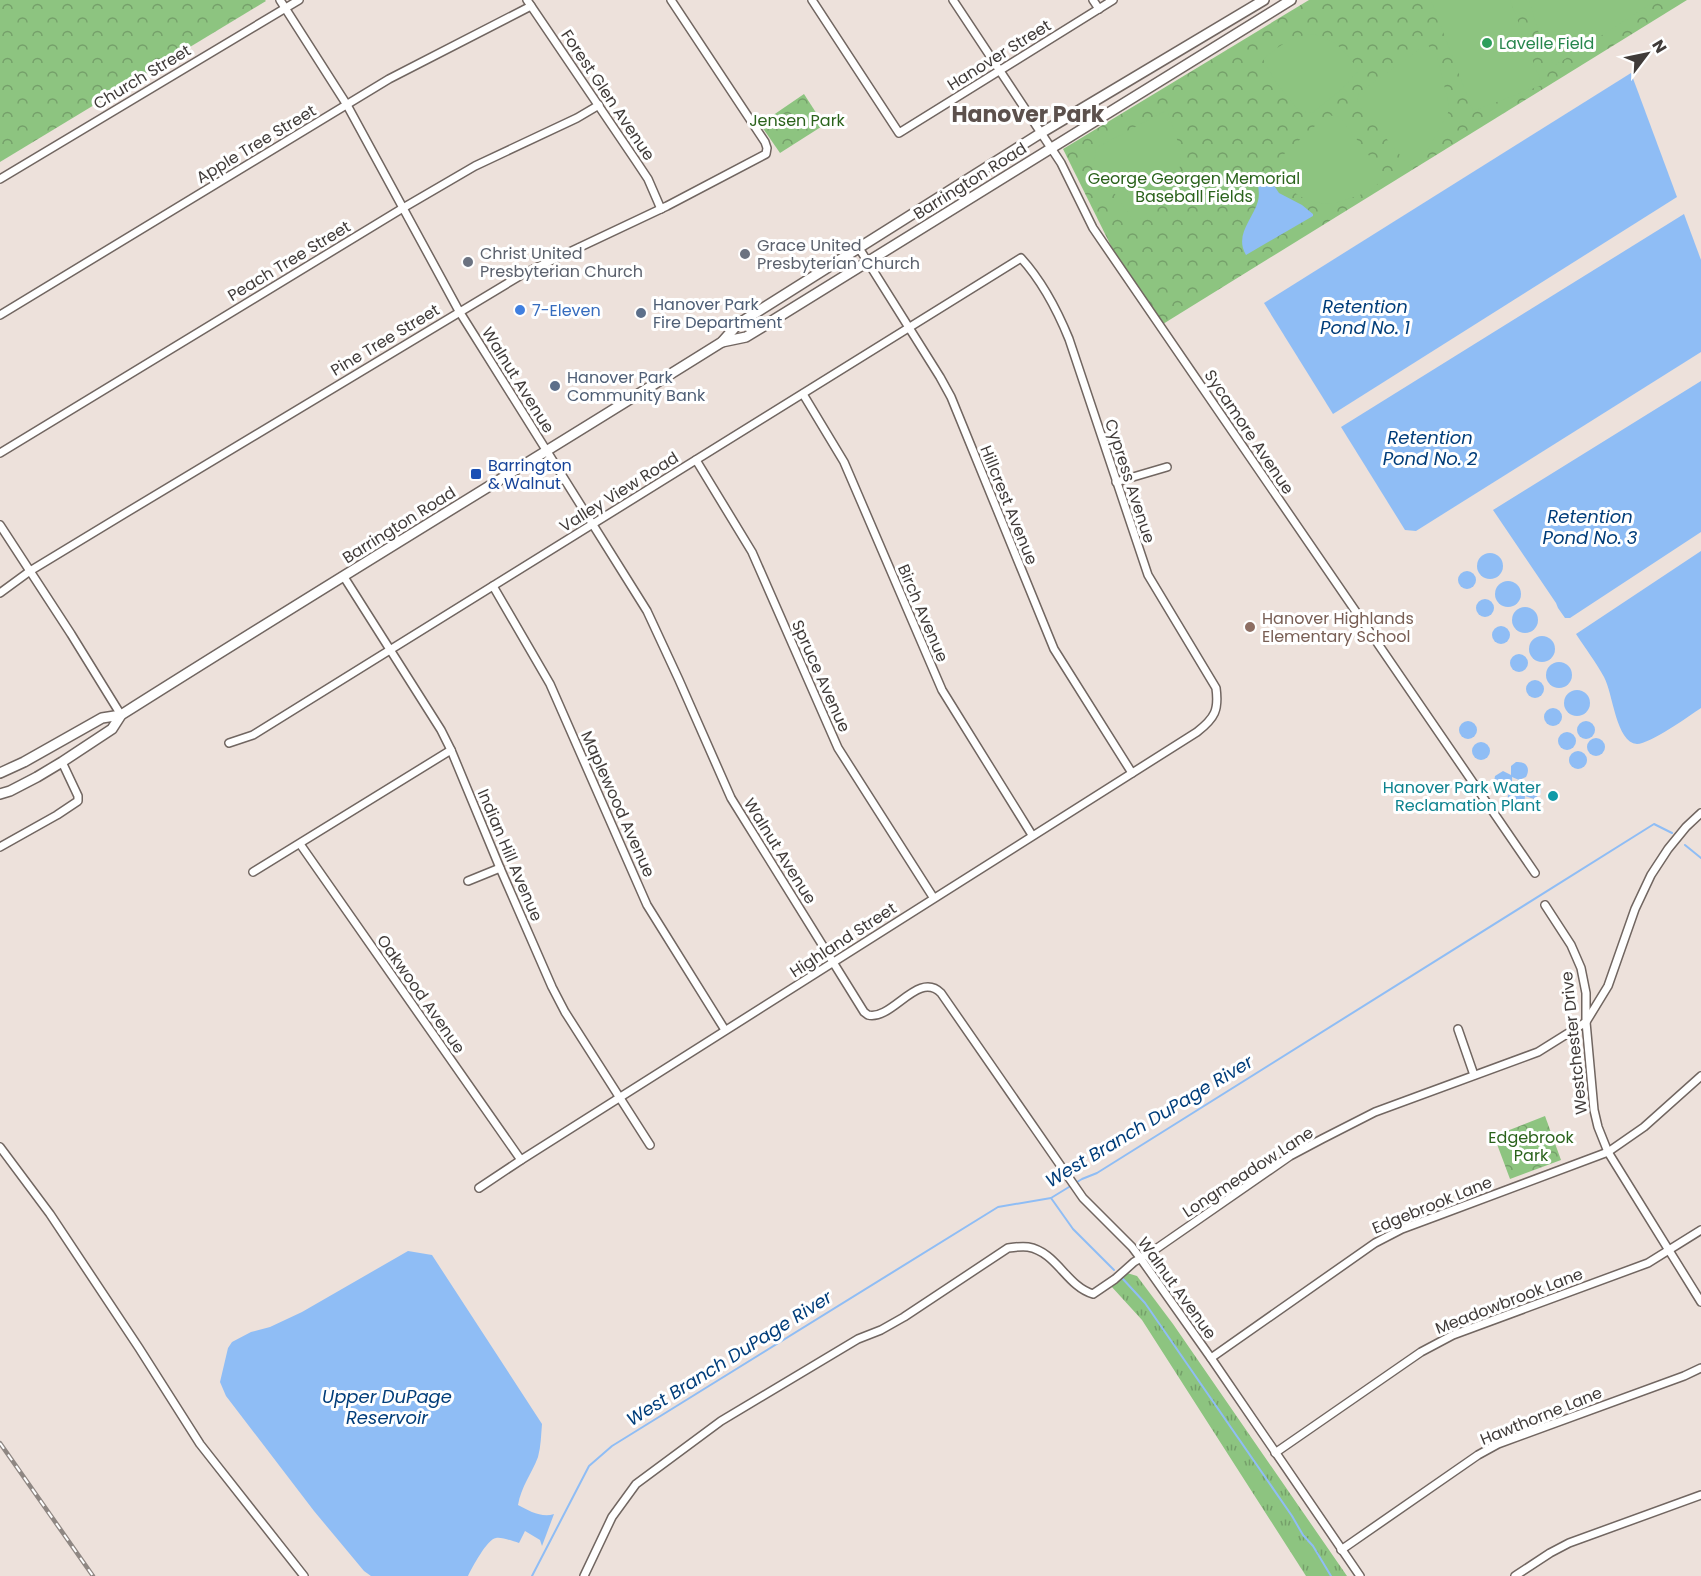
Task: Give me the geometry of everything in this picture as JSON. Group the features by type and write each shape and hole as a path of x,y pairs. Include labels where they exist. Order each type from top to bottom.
{"main road":[{"name":"Barrington Road","path":"0,773 102,718 121,715 722,342 738,324 1041,133 1264,0"},
{"name":"Barrington Road","path":"722,342 746,337 1291,0"},
{"name":"Barrington Road","path":"0,794 10,791 62,762 112,729 121,715"}],"street":[{"name":"Walnut Avenue","path":"280,0 346,105 459,311 646,611 731,798 832,963 868,1015 878,1016 925,987 938,990 1083,1198 1141,1258 1360,1576"},
{"name":"Church Street","path":"0,179 298,0"},
{"name":"Pine Tree Street","path":"0,593 30,571 523,274 661,209 766,154 765,142 671,0"},
{"name":"Hanover Street","path":"812,0 899,133 1113,0"},
{"name":"Sycamore Avenue","path":"953,0 1061,163 1093,228 1534,873"},
{"path":"1093,0 1099,9"},
{"name":"Apple Tree Street","path":"0,315 346,105 529,3"},
{"name":"Forest Glen Avenue","path":"529,3 642,170 661,209"},
{"name":"Peach Tree Street","path":"0,453 475,166 577,118 599,105"},
{"name":"Hillcrest Avenue","path":"860,248 951,397 1054,649 1132,773"},
{"name":"Valley View Road","path":"229,743 253,735 1021,258"},
{"name":"Cypress Avenue","path":"1021,258 1029,266 1064,326 1148,575 1216,688 1218,700 1216,710"},
{"name":"Birch Avenue","path":"803,394 844,462 942,690 1032,836"},
{"name":"Spruce Avenue","path":"696,460 752,552 838,748 933,897"},
{"path":"1116,482 1167,467"},
{"path":"0,525 121,715"},
{"name":"Indian Hill Avenue","path":"344,577 441,730 556,995 650,1145"},
{"name":"Maplewood Avenue","path":"493,586 550,684 647,905 724,1030"},
{"name":"Highland Street","path":"479,1188 1205,726 1216,710"},
{"path":"253,872 451,750"},
{"path":"0,847 78,801 78,796 62,762"},
{"name":"Longmeadow Lane","path":"584,1576 612,1517 636,1484 650,1473 721,1421 858,1339 896,1322 1008,1248 1028,1247 1039,1251 1049,1257 1084,1291 1093,1294 1134,1262 1290,1156 1375,1112 1538,1052 1586,1022 1608,986 1635,909 1651,875 1668,849 1701,813"},
{"name":"Oakwood Avenue","path":"300,844 521,1160"},
{"path":"468,881 500,868"},
{"name":"Westchester Drive","path":"1545,905 1571,945 1581,968 1586,993 1586,1022 1594,1110 1598,1127 1608,1152 1701,1302"},
{"path":"1458,1029 1474,1075"},
{"name":"Edgebrook Lane","path":"1211,1358 1375,1242 1402,1229 1608,1152 1644,1127 1701,1076"},
{"path":"0,1147 50,1214 200,1444 304,1576"},
{"name":"Meadowbrook Lane","path":"1275,1453 1437,1343 1453,1335 1648,1263 1701,1230"},
{"name":"Hawthorne Lane","path":"1341,1550 1478,1455 1498,1444 1701,1368"},
{"path":"1515,1576 1569,1543 1701,1495"}],"green space":[{"path":"0,0 265,0 266,1 0,162"},
{"name":"George Georgen Memorial Baseball Fields","path":"1309,0 1687,0 1163,324 1112,248 1063,149"},
{"name":"Lavelle Field","path":"1431,0 1510,0 1542,85 1473,111"},
{"path":"1529,0 1657,0 1554,66 1539,34"},
{"path":"1312,34 1334,43 1359,70 1342,89 1312,113 1299,111 1275,81 1263,59 1286,42"},
{"path":"1427,44 1437,56 1449,105 1448,113 1423,158 1409,166 1357,103 1359,93"},
{"name":"Jensen Park","path":"804,94 824,125 780,153 760,124"},
{"path":"1167,110 1181,151 1179,178 1158,204 1135,223 1094,164 1096,148"},
{"path":"1327,115 1340,117 1383,177 1365,193 1353,198 1339,202 1313,202 1298,195 1285,185 1272,165"},
{"name":"Edgebrook Park","path":"1545,1116 1561,1160 1510,1179 1494,1136"},
{"path":"1521,1130 1526,1141 1512,1146 1508,1134"},
{"path":"1127,1273 1137,1276 1173,1324 1347,1576 1306,1576 1142,1320 1111,1286"}],"water":[{"name":"Retention Pond No. 1","path":"1631,73 1677,197 1333,414 1264,303"},
{"path":"1264,174 1279,193 1302,205 1313,216 1246,255 1242,241 1243,234 1258,201 1257,178"},
{"name":"Retention Pond No. 2","path":"1684,214 1701,260 1701,352 1416,531 1405,530 1341,427"},
{"name":"Retention Pond No. 3","path":"1701,381 1701,532 1570,618 1565,618 1493,510"},
{"path":"1701,551 1701,708 1660,735 1637,744 1624,735 1604,677 1576,634"},
{"path":"1490,553 1499,557 1503,566 1499,575 1490,579 1481,575 1477,566 1481,557"},
{"path":"1467,571 1474,573 1476,580 1474,587 1467,589 1460,587 1458,580 1460,573"},
{"path":"1508,581 1517,585 1521,594 1517,603 1508,607 1499,603 1495,594 1499,585"},
{"path":"1485,599 1492,601 1494,608 1492,615 1485,617 1478,615 1476,608 1478,601"},
{"path":"1525,607 1534,611 1538,620 1534,629 1525,633 1516,629 1512,620 1516,611"},
{"path":"1497,626 1505,626 1510,631 1508,642 1497,644 1492,639 1492,631"},
{"path":"1542,636 1551,640 1555,649 1551,658 1542,662 1533,658 1529,649 1533,640"},
{"path":"1519,654 1526,656 1528,663 1526,670 1519,672 1512,670 1510,663 1512,656"},
{"path":"1559,662 1568,666 1572,675 1568,684 1559,688 1550,684 1546,675 1550,666"},
{"path":"1535,680 1542,682 1544,689 1542,696 1535,698 1528,696 1526,689 1528,682"},
{"path":"1577,690 1586,694 1590,703 1586,712 1577,716 1568,712 1564,703 1568,694"},
{"path":"1553,708 1560,710 1562,717 1560,724 1553,726 1546,724 1544,717 1546,710"},
{"path":"1464,721 1472,721 1477,726 1475,737 1464,739 1459,734 1459,726"},
{"path":"1586,721 1593,723 1595,730 1593,737 1586,739 1579,737 1577,730 1579,723"},
{"path":"1567,732 1574,734 1576,741 1574,748 1567,750 1560,748 1558,741 1560,734"},
{"path":"1592,738 1600,738 1605,743 1603,754 1592,756 1587,751 1587,743"},
{"path":"1477,742 1485,742 1490,747 1488,758 1477,760 1472,755 1472,747"},
{"path":"1578,751 1585,753 1587,760 1585,767 1578,769 1571,767 1569,760 1571,753"},
{"path":"1516,762 1527,766 1526,777 1519,780 1512,777 1510,787 1499,789 1494,782 1495,776 1503,771 1511,775 1511,766"},
{"path":"1529,781 1538,782 1541,793 1534,799 1525,796 1524,806 1519,809 1513,808 1507,801 1508,795 1516,791 1523,793 1524,785"},
{"name":"Upper DuPage Reservoir","path":"408,1251 432,1255 542,1424 538,1457 518,1505 531,1512 554,1514 542,1546 540,1540 525,1531 519,1543 496,1538 484,1548 468,1576 371,1576 364,1571 314,1511 226,1396 220,1382 228,1348 232,1342 302,1312"}],"waterway":[{"name":"West Branch DuPage River","path":"532,1576 589,1466 612,1446 998,1207 1051,1198 1082,1179 1097,1173 1654,824 1672,833"},
{"name":"West Branch DuPage River","path":"1685,845 1701,858"},
{"path":"1051,1198 1073,1229 1114,1270"},
{"path":"1122,1278 1145,1303 1303,1535 1313,1546 1331,1576"}],"railway":[{"path":"0,1443 93,1576"}],"place":[{"name":"Lavelle Field","path":"1487,43"},
{"name":"Grace United Presbyterian Church","path":"745,254"},
{"name":"Christ United Presbyterian Church","path":"468,262"},
{"name":"7-Eleven","path":"520,310"},
{"name":"Hanover Park Fire Department","path":"641,313"},
{"name":"Hanover Park Community Bank","path":"555,386"},
{"name":"Barrington & Walnut","path":"476,474"},
{"name":"Hanover Highlands Elementary School","path":"1250,627"},
{"name":"Hanover Park Water Reclamation Plant","path":"1553,796"}],"district":[{"name":"Hanover Park","path":"1028,114"}]}
